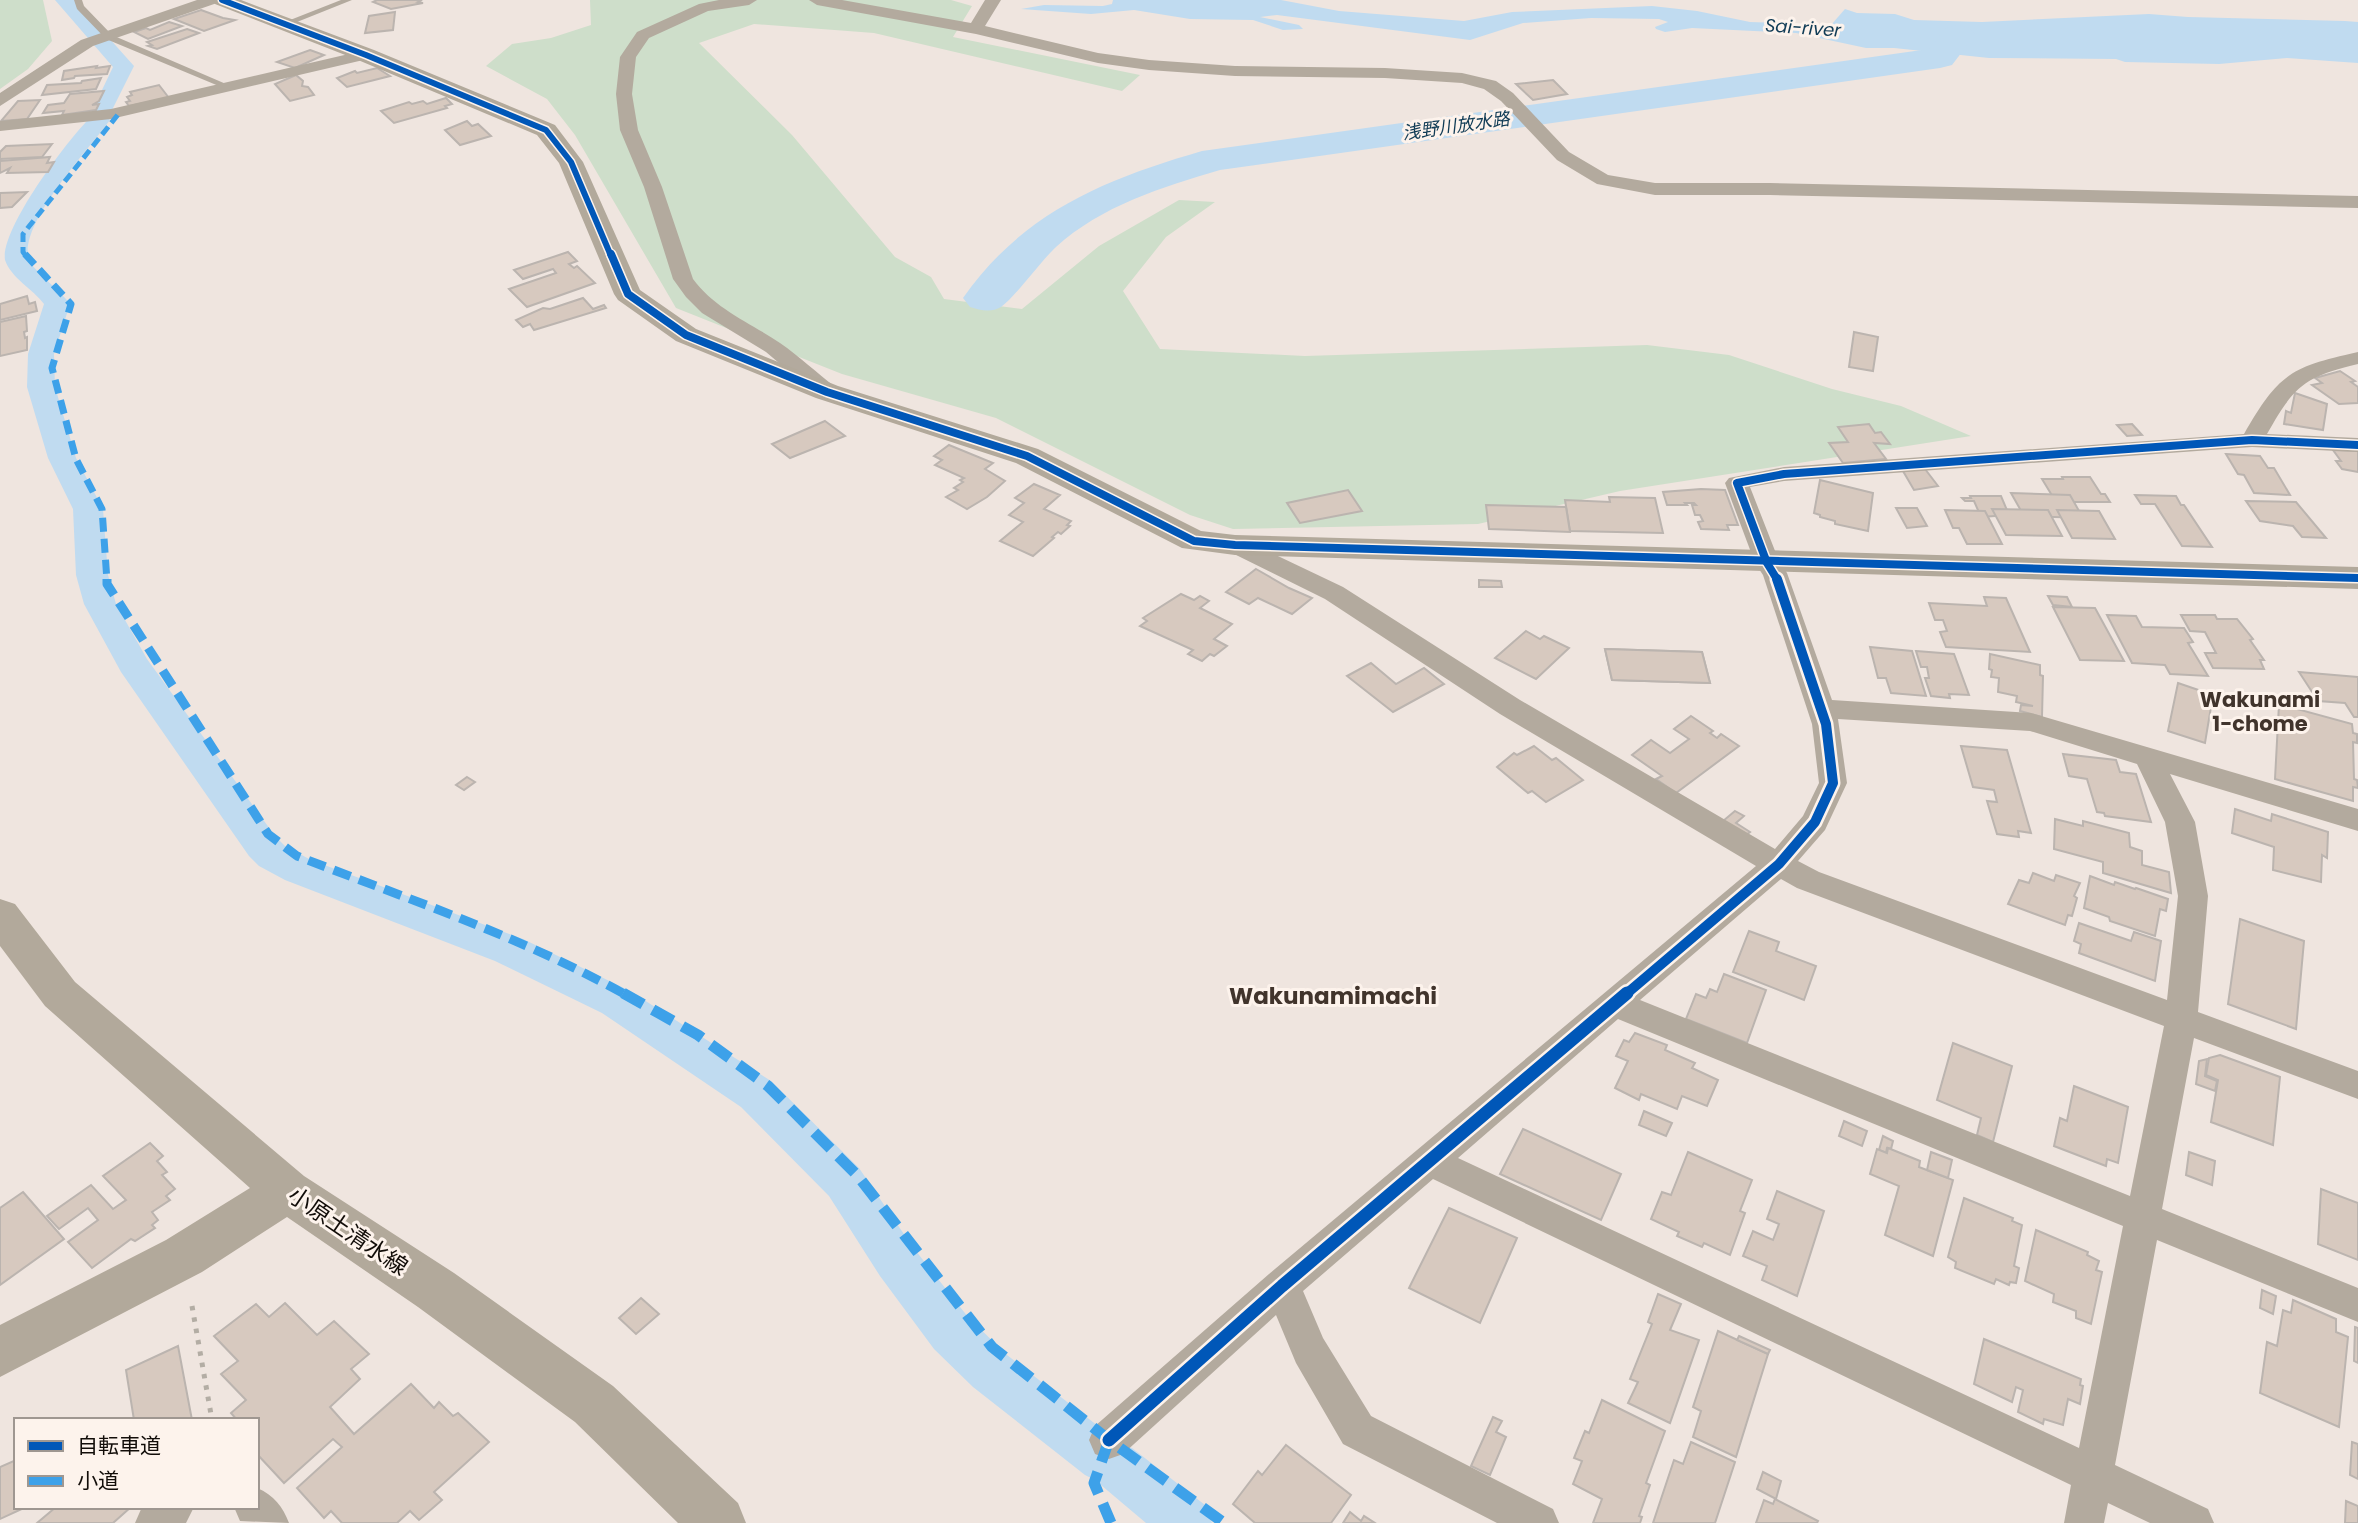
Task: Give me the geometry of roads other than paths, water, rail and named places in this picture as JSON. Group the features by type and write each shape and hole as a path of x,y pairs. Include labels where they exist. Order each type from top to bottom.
{"street":[{"path":"0,101 87,43 212,0"},
{"path":"222,0 366,55 545,130 571,162 628,294 686,335 827,392 1027,456 1194,541 1235,545 1767,563 2358,578"},
{"path":"748,0 704,7 643,36 628,57 624,94 629,130 653,187 683,279 693,293 709,309 773,348 827,392"},
{"path":"817,0 976,29 1098,58 1149,65 1235,71 1385,73 1461,78 1490,85 1507,97 1563,156 1603,180 1655,189 1770,189 2358,202"},
{"path":"976,29 993,0"},
{"path":"2,129 111,114 366,55"},
{"path":"2252,440 2281,389 2298,374 2358,358"},
{"path":"1109,1440 1282,1286 1779,864 1815,822 1833,783 1826,724 1774,573 1767,563 1737,483 1784,474 2252,440 2358,445"},
{"path":"1235,545 1335,593 1510,707 1753,851 1808,880 2358,1085"},
{"path":"1821,709 2031,722 2358,820"},
{"path":"2084,1523 2182,1021 2193,896 2180,822 2148,757"},
{"name":"小原土清水線","path":"0,915 60,994 287,1191 436,1290 594,1404 718,1523"},
{"path":"1615,1004 2358,1305"},
{"path":"1430,1161 2194,1523"},
{"path":"0,1352 184,1256 287,1191"},
{"path":"1282,1286 1309,1350 1357,1430 1539,1523"},
{"path":"155,1523 172,1509"},
{"path":"256,1509 269,1523"}],"lane":[{"path":"78,0 80,7 109,37 229,87"},
{"path":"285,24 348,0"}],"water":[{"name":"Sai-river","path":"1113,0 1281,0 1339,11 1464,21 1512,12 1652,6 1697,11 1750,22 1831,25 1845,9 1857,13 1895,14 1914,20 1982,22 2149,14 2345,21 2358,22 2358,63 2287,58 2219,64 2125,62 2116,59 1989,58 1894,48 1866,48 1796,33 1692,28 1665,32 1655,27 1668,22 1659,19 1591,18 1523,23 1470,40 1277,15 1260,17 1299,25 1303,29 1283,30 1253,20 1190,19 1134,10 1091,14 1021,9 1044,5 1103,6 1112,4"}],"waterway":[{"path":"65,0 97,36"},
{"name":"浅野川放水路","path":"985,298 1040,239 1068,218 1129,187 1216,159 1940,58 1958,35"},
{"path":"102,42 124,66 102,113"},
{"path":"99,120 45,188 21,229 16,246 17,260 21,266 57,304 41,354 41,387 62,458 88,509 92,575 100,604 133,664 262,846 272,856 298,870 509,950 616,1002 756,1094 844,1182 896,1261 951,1333 990,1371 1102,1458"},
{"path":"1114,1466 1187,1523"}],"district":[{"name":"Wakunami 1-chome","path":"2260,712"},
{"name":"Wakunamimachi","path":"1333,996"}]}
